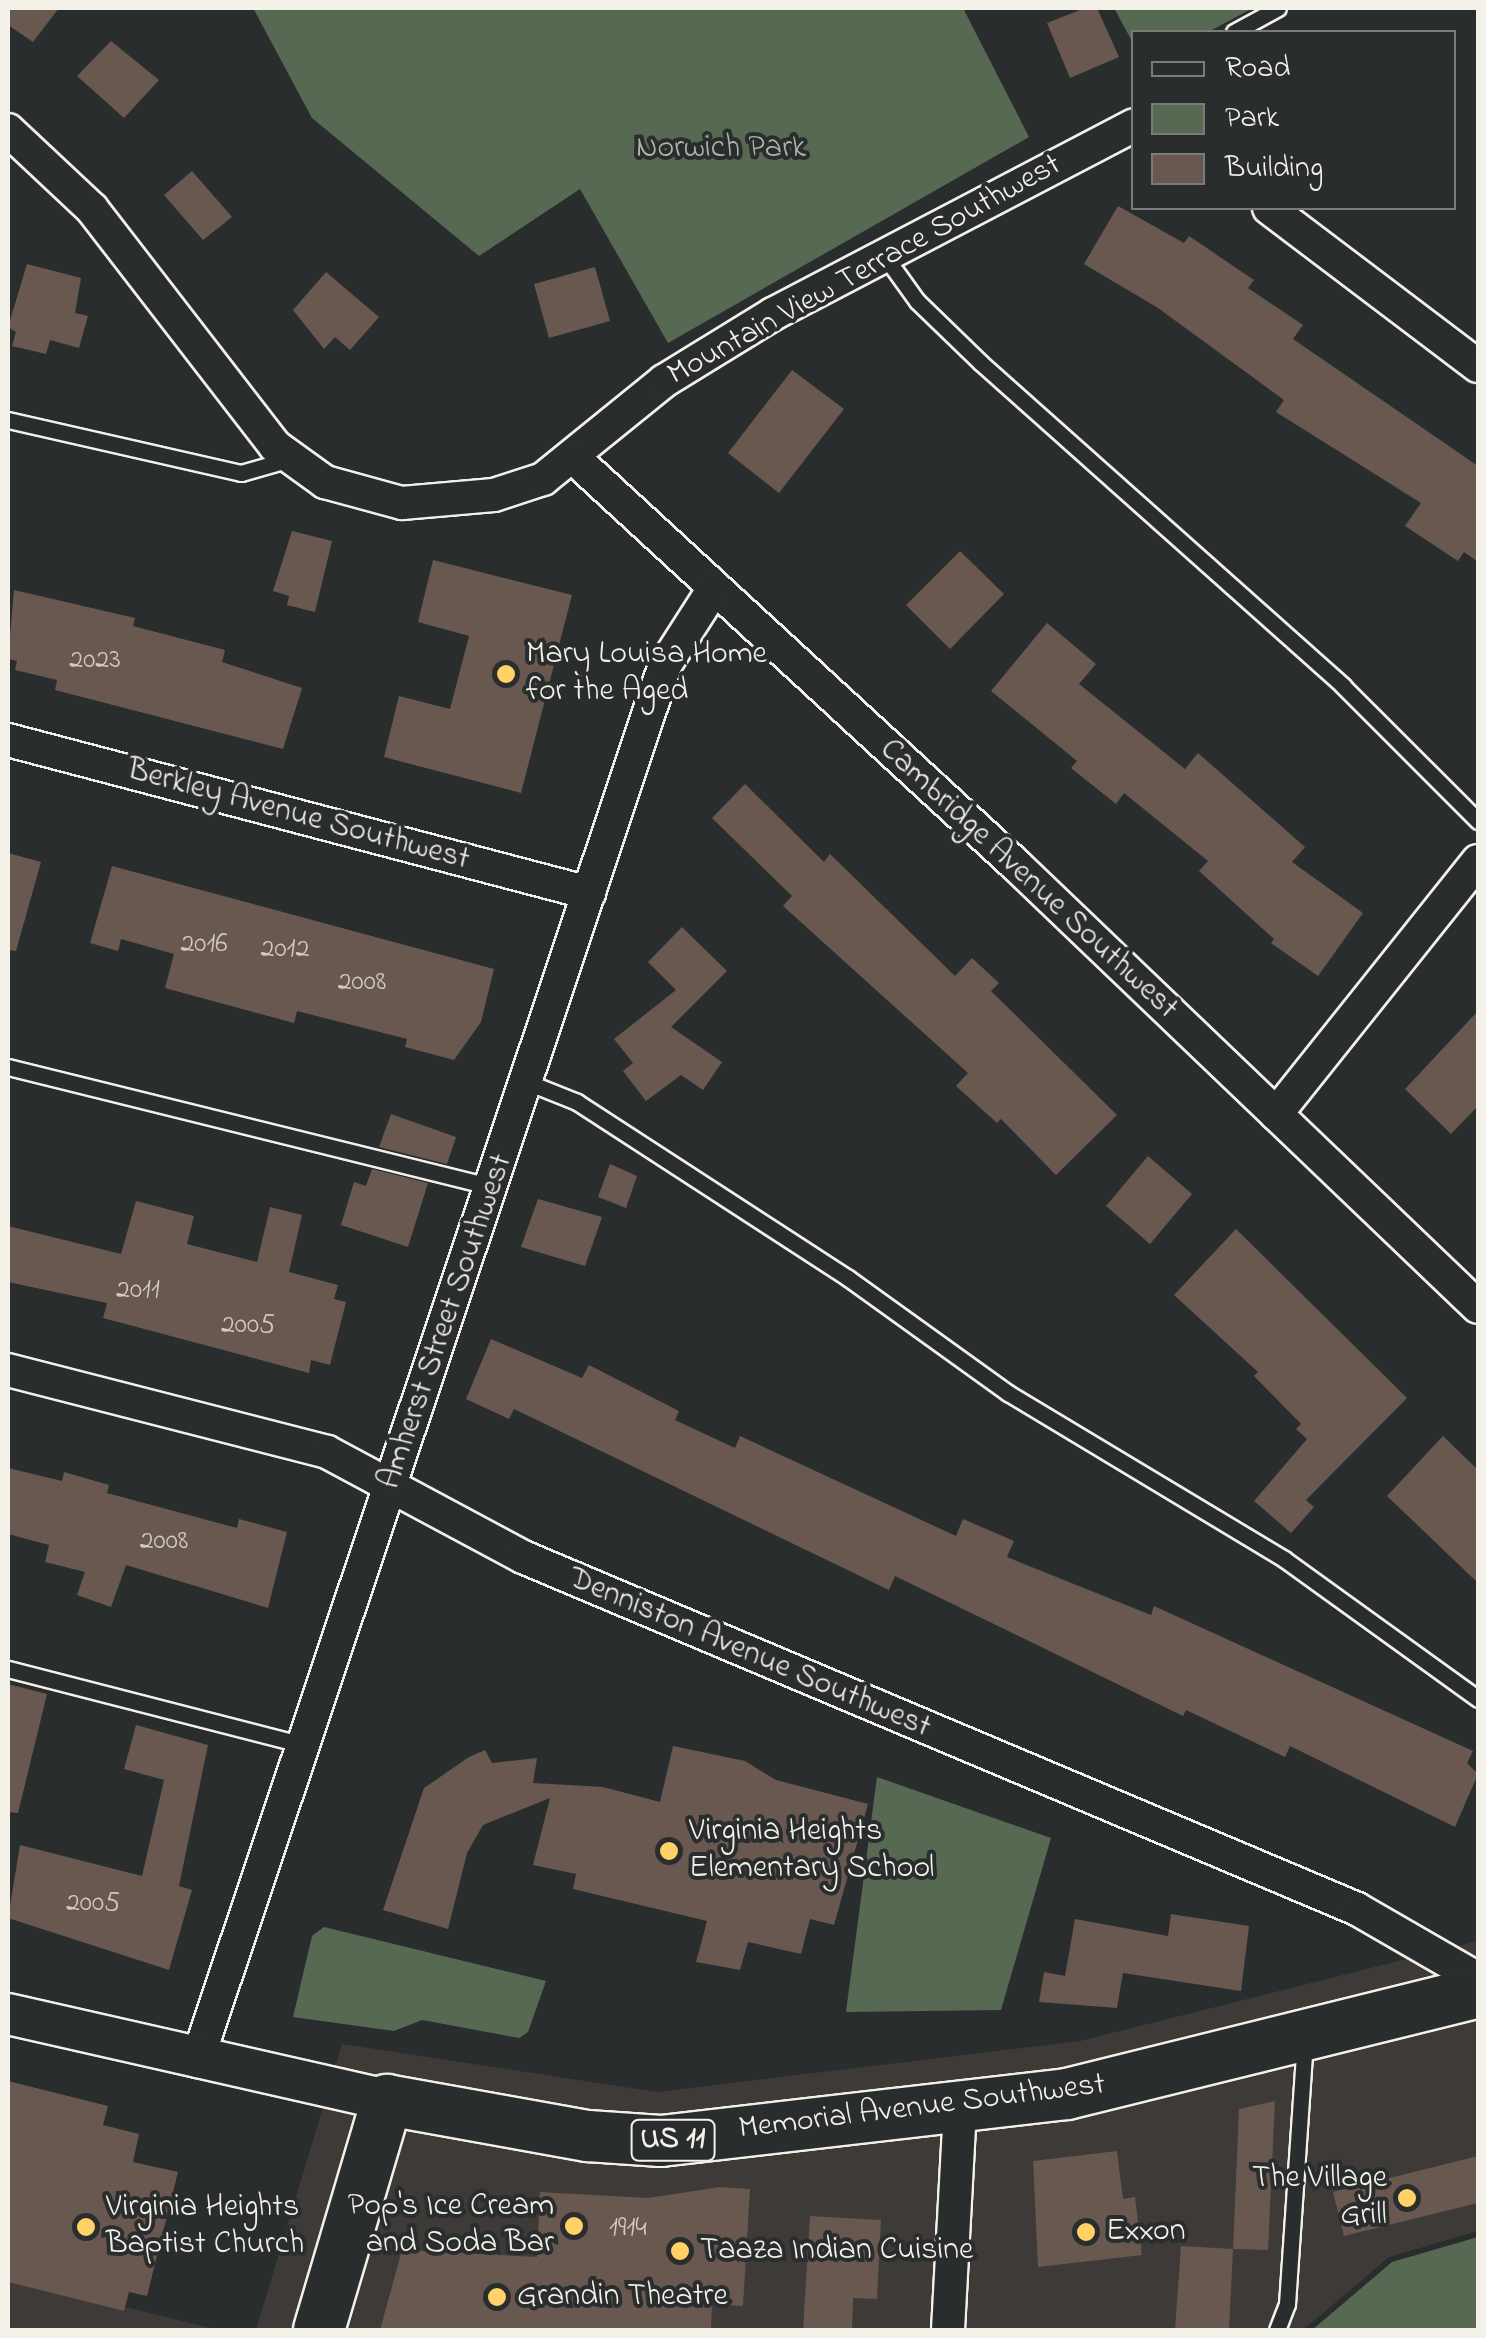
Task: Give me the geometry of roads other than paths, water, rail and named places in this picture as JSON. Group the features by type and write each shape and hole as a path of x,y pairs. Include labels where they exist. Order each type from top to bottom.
{"main road":[{"name":"Memorial Avenue Southwest","path":"387,2100 588,2136 661,2141 1067,2094 1306,2038 1478,1992"},
{"path":"318,2330 387,2100"}],"street":[{"name":"Mountain View Terrace Southwest","path":"8,130 92,209 290,459 325,482 402,503 494,495 543,479 574,458 664,381 884,255 1131,127"},
{"path":"1271,210 1478,366"},
{"name":"Cambridge Avenue Southwest","path":"574,458 713,590 1016,864 1478,1307"},
{"name":"Amherst Street Southwest","path":"196,2062 665,665 713,590"},
{"name":"Berkley Avenue Southwest","path":"8,740 589,893"},
{"path":"1276,1114 1478,860"},
{"name":"Denniston Avenue Southwest","path":"8,1370 328,1452 541,1565 1358,1909 1478,1978"},
{"name":"Memorial Avenue Southwest","path":"8,2014 196,2062 387,2100"},
{"path":"948,2330 960,2107"}],"lane":[{"path":"1238,30 1278,8"},
{"path":"884,255 917,301 981,363 1343,686 1478,820"},
{"path":"8,420 242,473 290,459"},
{"path":"8,1067 492,1188"},
{"path":"528,1082 577,1102 848,1278 1008,1393 1284,1559 1478,1699"},
{"path":"8,1669 304,1746"},
{"path":"1277,2330 1287,2304 1306,2038"}],"place":[{"name":"Mary Louisa Home for the Aged","path":"506,674"},
{"name":"Virginia Heights Elementary School","path":"669,1851"},
{"name":"The Village Grill","path":"1407,2198"},
{"name":"Pop's Ice Cream and Soda Bar","path":"574,2226"},
{"name":"Virginia Heights Baptist Church","path":"86,2227"},
{"name":"Exxon","path":"1086,2232"},
{"name":"Taaza Indian Cuisine","path":"680,2251"},
{"name":"Grandin Theatre","path":"497,2297"}],"park label":[{"name":"Norwich Park","path":"721,149"}]}
